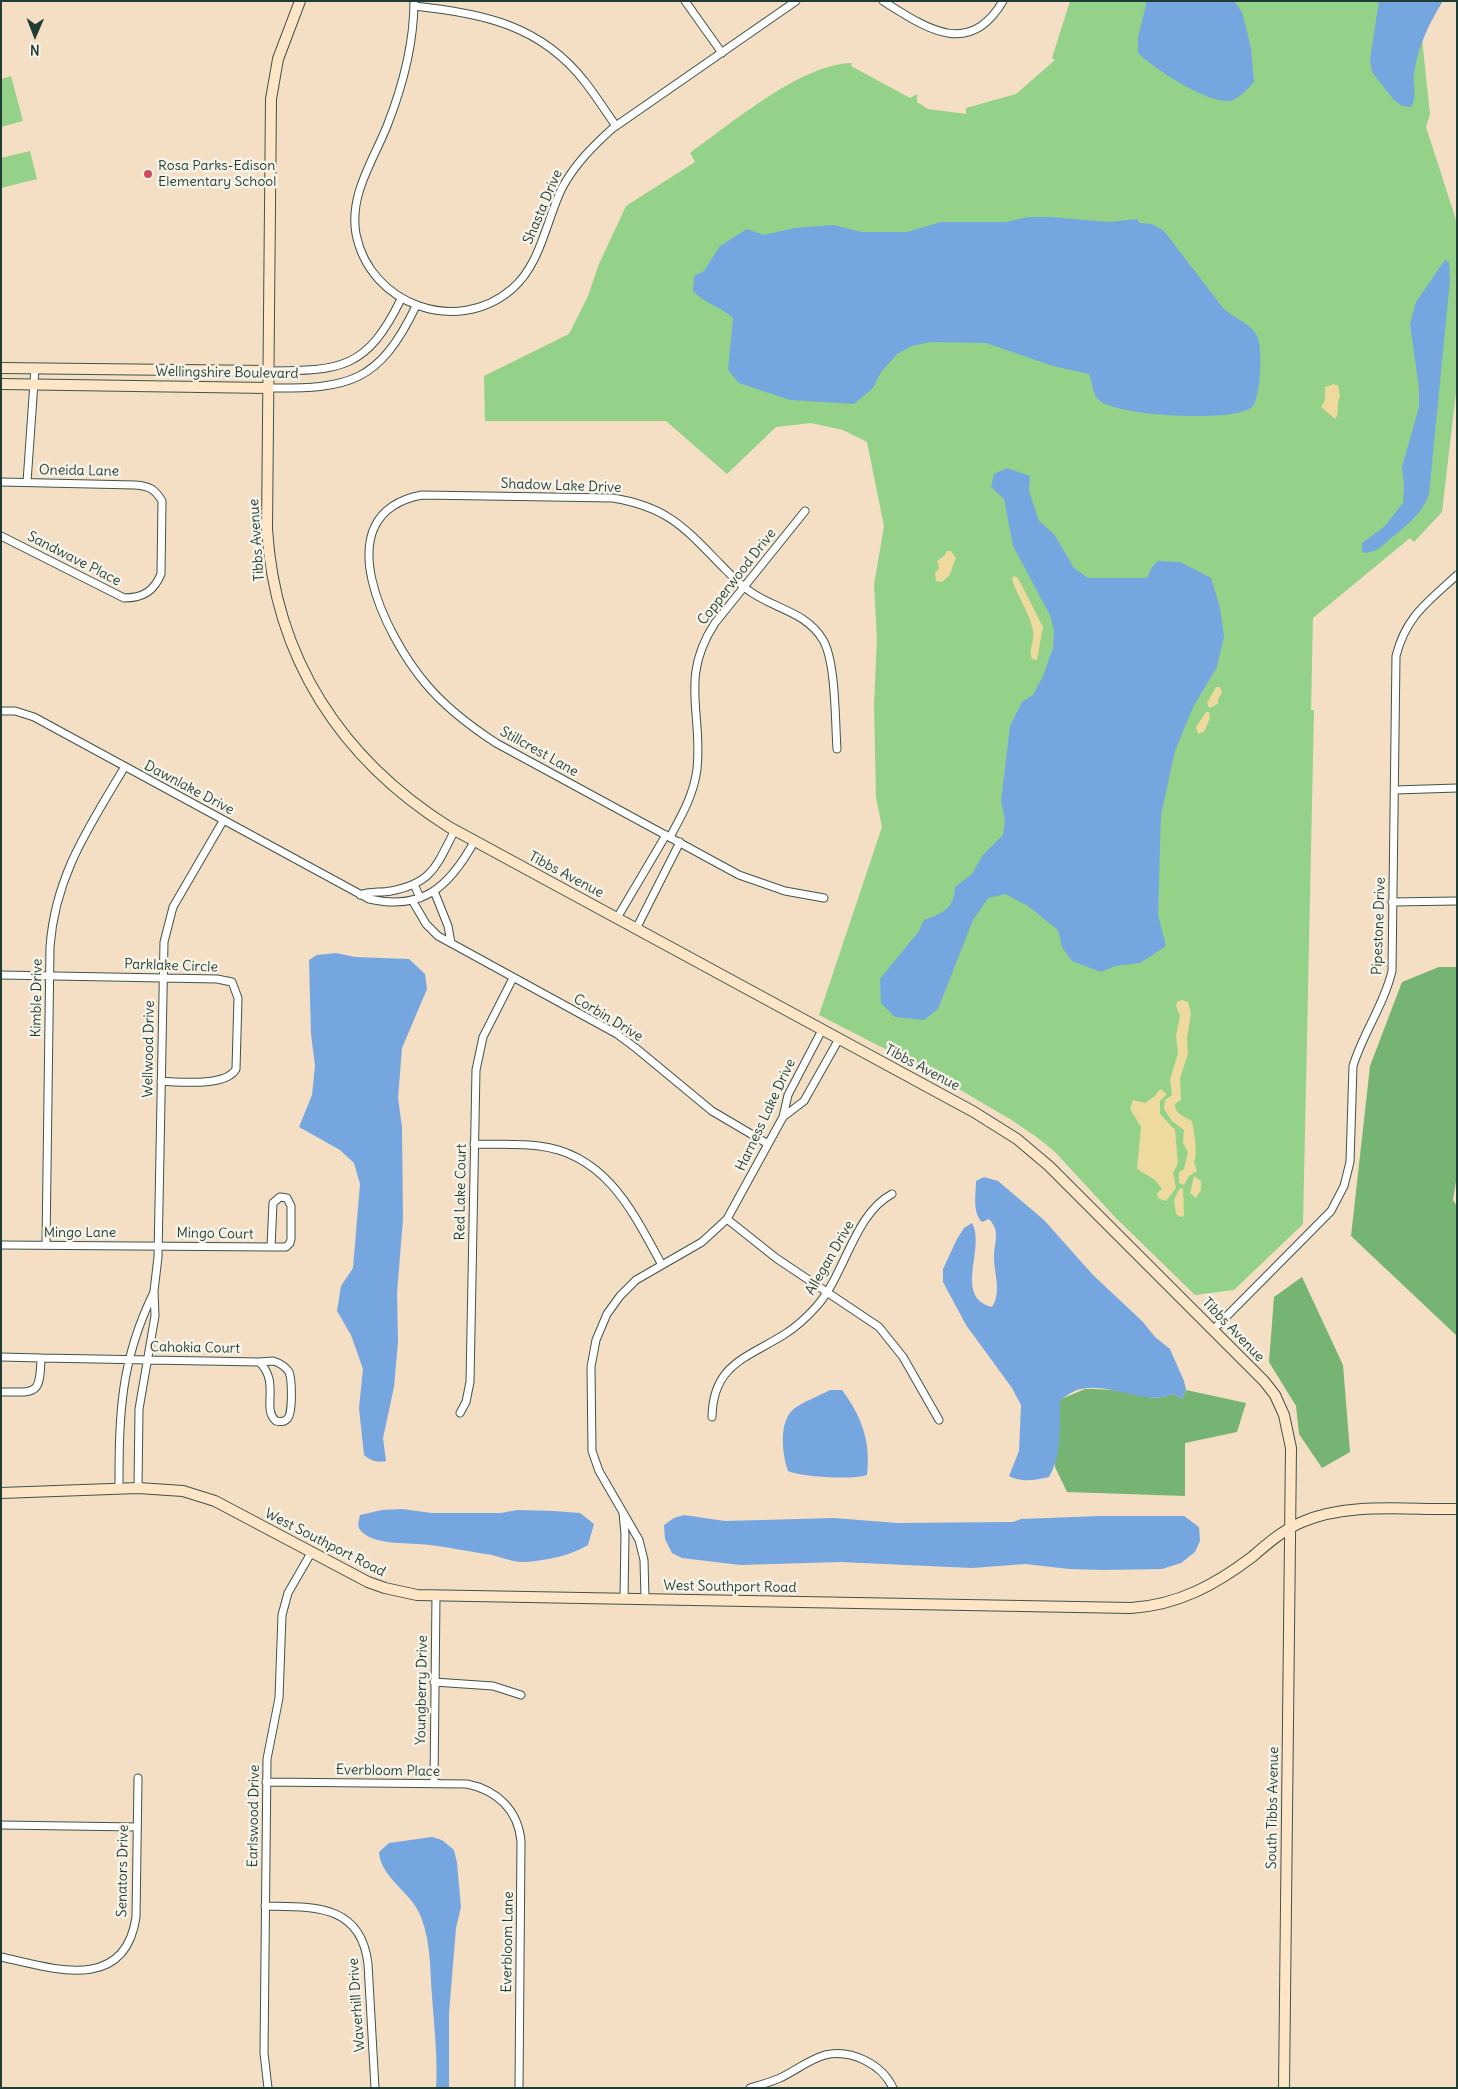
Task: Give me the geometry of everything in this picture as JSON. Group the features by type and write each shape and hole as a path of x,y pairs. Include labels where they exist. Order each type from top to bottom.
{"street":[{"name":"Tibbs Avenue","path":"300,1 278,59 272,90 268,371 268,547 279,607 297,658 326,712 364,760 433,817 474,842 974,1112 1023,1144 1049,1166 1214,1329 1271,1389 1284,1415 1291,1448 1290,1528"},
{"path":"685,1 722,53"},
{"name":"Shasta Drive","path":"414,4 408,53 399,90 387,126 361,184 355,209 356,233 364,259 378,280 401,299 416,306 445,312 467,311 494,301 512,288 527,272 536,256 562,190 571,172 586,153 616,126 796,1"},
{"path":"883,1 923,27 944,34 960,34 979,28 995,15 1003,1"},
{"path":"414,4 469,12 494,19 526,33 567,63 585,81 616,126"},
{"name":"Wellingshire Boulevard","path":"1,368 320,371 352,360 380,337 401,299"},
{"name":"Wellingshire Boulevard","path":"1,384 320,388 356,378 382,360 393,348 416,306"},
{"path":"27,482 35,368"},
{"name":"Oneida Lane","path":"1,482 135,484 150,487 156,491"},
{"name":"Sandwave Place","path":"1,536 116,595 124,598 142,596 158,583 162,574 163,510 162,501 156,491"},
{"name":"Shadow Lake Drive","path":"384,514 402,501 422,495 624,499 648,506 672,518 687,530 744,587 803,618 822,639 830,665 837,749"},
{"name":"Copperwood Drive","path":"616,918 688,803 696,775 697,753 693,686 698,659 712,627 805,511"},
{"name":"Stillcrest Lane","path":"384,514 376,526 370,541 368,554 370,574 380,604 394,637 427,685 462,720 485,736 754,881 785,891 824,898"},
{"name":"Pipestone Drive","path":"1214,1329 1331,1211 1344,1186 1350,1162 1352,1066 1389,986 1392,971 1395,671 1399,642 1411,620 1457,575"},
{"name":"Dawnlake Drive","path":"4,711 15,711 34,717 124,768 360,895 384,902 412,900 434,892 458,870 474,842"},
{"name":"Kimble Drive","path":"46,1245 52,928 63,879 78,846 124,768"},
{"path":"1395,790 1457,788"},
{"name":"Wellwood Drive","path":"138,1488 138,1419 155,1316 154,1291 159,1246 164,942 170,915 223,821"},
{"path":"360,895 369,892 388,892 421,882 434,870 455,830"},
{"path":"636,929 680,842"},
{"path":"414,884 420,898"},
{"path":"434,892 448,926 451,943"},
{"name":"Corbin Drive","path":"412,900 427,926 438,936 623,1038 712,1111 768,1144"},
{"path":"1392,902 1457,901"},
{"name":"Parklake Circle","path":"1,975 217,979 232,982 238,998 236,1069 232,1076 222,1080 161,1081"},
{"name":"Red Lake Court","path":"460,1413 466,1402 470,1382 475,1076 478,1052 513,978"},
{"name":"Harness Lake Drive","path":"644,1599 643,1552 636,1534 599,1471 592,1451 593,1356 600,1329 617,1300 636,1280 702,1242 728,1219 783,1117 788,1095 822,1030"},
{"path":"783,1117 804,1101 839,1039"},
{"path":"474,1144 545,1146 565,1151 586,1163 610,1182 625,1199 662,1265"},
{"name":"Allegan Drive","path":"712,1417 715,1391 728,1370 742,1358 796,1326 827,1292 871,1212 892,1194"},
{"name":"Mingo Court","path":"159,1246 271,1247 286,1247 290,1243 292,1206 287,1198 280,1197 273,1204 271,1247"},
{"path":"728,1219 776,1258 870,1319 889,1337 905,1360 939,1420"},
{"name":"Mingo Lane","path":"1,1245 159,1246"},
{"name":"Wellwood Drive","path":"119,1489 120,1404 129,1359 144,1313 154,1291"},
{"name":"Cahokia Court","path":"1,1357 276,1362 287,1369 290,1375 290,1414 287,1420 276,1421 270,1414 270,1376 260,1362"},
{"path":"1,1392 29,1392 36,1389 40,1381 41,1358"},
{"name":"West Southport Road","path":"1,1493 138,1488 183,1491 215,1501 311,1553 385,1588 417,1595 1139,1608 1176,1600 1217,1582 1290,1528 1317,1517 1349,1510 1457,1509"},
{"path":"623,1513 625,1530 624,1599"},
{"name":"South Tibbs Avenue","path":"1284,2088 1290,1528"},
{"name":"Earlswood Drive","path":"268,2088 264,2053 266,1782 268,1756 279,1698 282,1615 288,1593 311,1553"},
{"name":"Youngberry Drive","path":"434,1784 436,1596"},
{"path":"434,1682 493,1686 521,1695"},
{"name":"Senators Drive","path":"1,1957 63,1971 80,1972 96,1968 114,1958 128,1942 135,1922 138,1778"},
{"name":"Everbloom Place","path":"266,1782 473,1785 488,1790 504,1802"},
{"name":"Everbloom Lane","path":"504,1802 516,1820 521,1841 519,2088"},
{"path":"1,1825 137,1827"},
{"name":"Waverhill Drive","path":"265,1906 320,1908 341,1917 358,1933 368,1958 375,2088"},
{"path":"750,2088 779,2078 826,2055 847,2055 867,2060 884,2072 893,2087"}],"green space":[{"path":"1070,1 1418,1 1430,114 1426,127 1457,223 1457,384 1442,512 1414,542 1410,538 1313,618 1311,710 1314,710 1303,1224 1234,1290 1195,1295 1115,1217 1055,1152 1038,1138 1010,1119 926,1070 819,1015 882,827 876,797 874,705 877,639 874,585 884,526 867,442 843,430 811,423 776,427 727,474 666,421 485,421 484,376 569,334 588,296 599,264 626,206 695,162 690,153 746,112 789,84 811,73 832,66 852,63 851,66 910,98 917,94 917,102 928,109 966,114 966,108 1016,94 1055,60 1052,58"},
{"path":"11,76 23,121 1,127 1,79"},
{"path":"30,151 37,179 1,188 1,158"},
{"path":"1439,967 1457,967 1457,1175 1453,1200 1457,1206 1457,1336 1351,1236 1370,1066 1402,982"},
{"path":"1302,1277 1343,1365 1350,1452 1322,1468 1299,1434 1296,1406 1269,1362 1274,1297"},
{"path":"1085,1389 1112,1390 1151,1397 1174,1394 1182,1399 1186,1390 1246,1403 1237,1432 1185,1443 1185,1496 1067,1492 1055,1467 1059,1400"}],"sand":[{"path":"1334,384 1338,386 1340,396 1335,419 1321,407 1325,400 1325,387"},
{"path":"947,551 951,551 956,558 949,576 942,582 936,581 935,573 939,568 937,561"},
{"path":"1014,576 1018,578 1043,627 1037,660 1032,659 1031,656 1033,631 1029,617 1014,586 1012,579"},
{"path":"1216,687 1220,687 1222,693 1218,699 1218,704 1209,708 1207,703"},
{"path":"1206,712 1209,712 1210,718 1204,732 1198,734 1196,727"},
{"path":"1182,1000 1188,1002 1191,1014 1187,1038 1188,1054 1180,1078 1181,1100 1175,1104 1175,1107 1180,1114 1192,1121 1196,1149 1194,1162 1197,1171 1189,1176 1184,1185 1179,1183 1179,1172 1184,1169 1188,1152 1183,1143 1184,1130 1172,1121 1164,1109 1165,1100 1172,1095 1170,1080 1178,1053 1176,1036 1180,1016 1176,1006 1177,1002"},
{"path":"1160,1089 1167,1094 1160,1101 1160,1114 1175,1130 1178,1163 1173,1173 1176,1188 1166,1201 1158,1198 1157,1193 1162,1189 1155,1180 1137,1169 1141,1127 1130,1109 1133,1100 1145,1103 1155,1096"},
{"path":"1194,1176 1201,1181 1201,1190 1196,1198 1190,1193"},
{"path":"1183,1188 1184,1216 1181,1217 1176,1214 1174,1200 1179,1189"}],"water":[{"path":"1147,1 1234,1 1242,12 1251,48 1254,82 1236,98 1230,101 1220,100 1208,97 1181,84 1145,59 1138,53 1138,37"},
{"path":"1379,1 1443,1 1433,18 1418,54 1414,77 1414,99 1411,107 1402,106 1393,99 1372,72 1370,59"},
{"path":"1028,217 1109,222 1137,219 1140,223 1152,224 1164,231 1223,308 1250,327 1257,336 1260,350 1260,372 1257,394 1252,407 1241,412 1201,416 1177,416 1130,411 1100,401 1094,392 1089,374 1053,366 986,343 931,342 912,346 897,354 881,372 873,388 854,404 790,400 739,383 728,370 733,318 702,299 693,291 694,276 704,271 720,246 747,229 764,235 794,228 833,225 862,232 907,232 941,222 1006,222"},
{"path":"1445,260 1449,262 1450,280 1429,494 1421,510 1409,523 1381,547 1366,553 1362,551 1362,543 1384,527 1403,503 1402,467 1419,407 1419,388 1410,324 1416,302"},
{"path":"1007,468 1030,476 1029,491 1039,521 1054,534 1074,568 1088,578 1147,578 1152,567 1158,561 1180,562 1211,578 1220,608 1224,636 1217,667 1193,707 1175,751 1161,815 1158,915 1166,946 1140,963 1115,966 1101,972 1072,961 1062,947 1058,930 1028,906 1005,894 988,898 973,920 938,1009 924,1020 895,1017 881,1003 880,979 919,931 924,920 937,915 950,905 955,887 972,874 982,856 1003,835 1005,821 1001,801 1010,726 1022,702 1033,695 1043,676 1053,648 1054,631 1050,615 1013,546 1004,499 991,487 994,474"},
{"path":"336,953 355,957 409,959 425,974 427,989 402,1048 398,1098 402,1127 403,1219 397,1293 398,1342 394,1387 383,1438 386,1461 383,1462 374,1461 364,1455 359,1408 363,1369 351,1335 337,1311 341,1286 353,1268 360,1184 354,1163 340,1150 299,1127 312,1095 315,1066 311,1034 309,960 317,955"},
{"path":"984,1177 998,1181 1044,1220 1093,1275 1143,1322 1155,1337 1170,1349 1186,1390 1182,1399 1174,1394 1162,1397 1138,1396 1102,1388 1089,1388 1070,1393 1060,1400 1058,1449 1053,1468 1049,1477 1039,1479 1024,1480 1009,1476 1019,1451 1021,1405 1012,1388 966,1325 943,1282 943,1269 957,1239 964,1228 972,1223 976,1245 972,1283 974,1293 981,1302 992,1307 995,1301 997,1295 994,1257 996,1233 989,1219 982,1222 979,1218 975,1197 976,1181"},
{"path":"830,1390 842,1390 860,1420 868,1452 867,1475 860,1477 827,1477 804,1475 788,1471 784,1456 783,1438 786,1421 790,1413 803,1403"},
{"path":"402,1509 432,1513 501,1513 517,1510 580,1513 594,1524 588,1545 558,1557 526,1562 443,1547 376,1540 362,1532 359,1528 360,1515 382,1510"},
{"path":"684,1515 725,1521 834,1518 897,1523 1013,1522 1021,1519 1100,1516 1184,1516 1199,1527 1200,1541 1195,1552 1181,1563 1162,1569 1069,1569 1025,1564 972,1568 840,1562 740,1565 682,1558 672,1553 665,1539 664,1525 674,1518"},
{"path":"432,1837 442,1840 454,1850 461,1907 456,1928 449,2013 449,2088 436,2088 436,2053 430,1967 424,1927 417,1908 385,1870 379,1852 389,1843"}],"place":[{"name":"Rosa Parks-Edison Elementary School","path":"148,174"}]}
